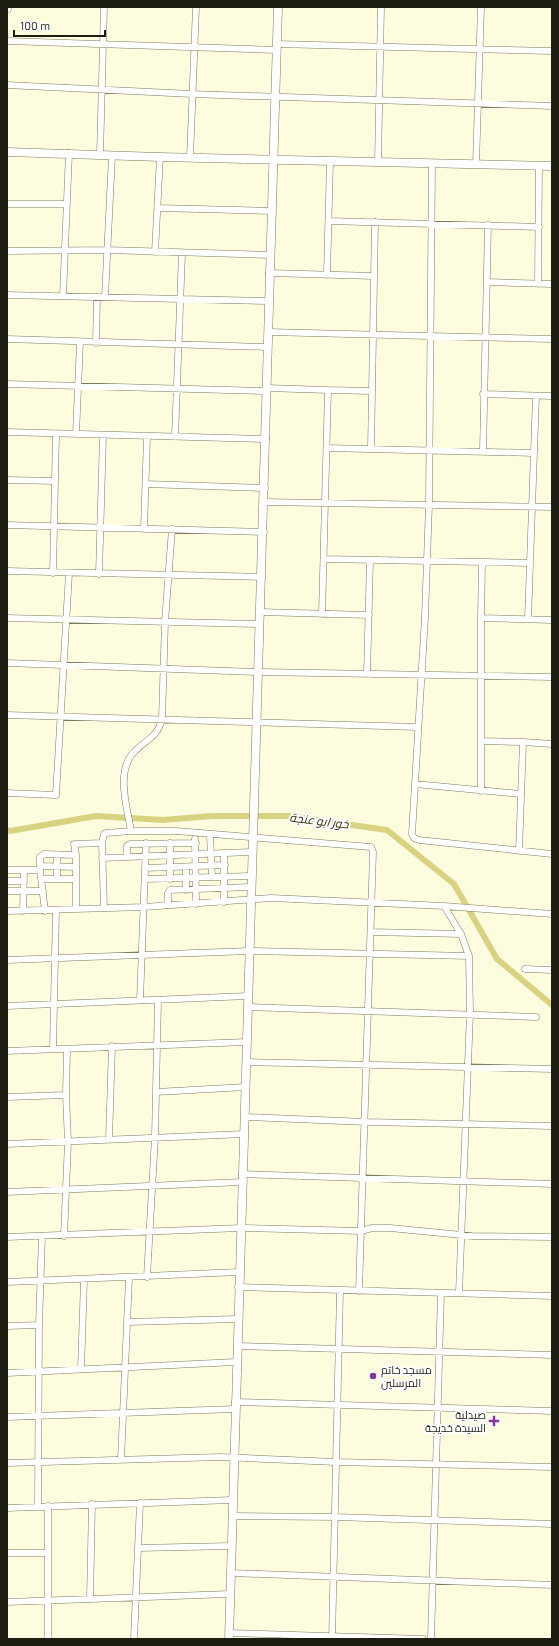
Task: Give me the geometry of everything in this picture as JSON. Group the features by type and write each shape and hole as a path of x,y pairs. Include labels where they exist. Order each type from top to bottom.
{"street":[{"path":"100,155 104,7"},
{"path":"190,158 196,7"},
{"path":"278,7 267,347 264,532 251,852 246,1087 238,1287 229,1636 423,1639"},
{"path":"378,162 381,7"},
{"path":"476,164 481,7"},
{"path":"7,40 195,47 380,46 552,52"},
{"path":"7,85 192,94 552,106"},
{"path":"7,152 69,153 112,156 552,166"},
{"path":"63,296 69,153"},
{"path":"105,297 112,156"},
{"path":"155,252 160,157"},
{"path":"327,275 330,161"},
{"path":"432,164 428,504 422,674 412,834 414,838 552,854"},
{"path":"538,284 539,166"},
{"path":"7,204 66,204"},
{"path":"158,208 272,210"},
{"path":"329,221 539,226"},
{"path":"371,449 375,222"},
{"path":"483,451 488,225"},
{"path":"7,251 107,250 270,256"},
{"path":"175,437 182,253"},
{"path":"269,273 374,276"},
{"path":"487,282 552,284"},
{"path":"7,295 269,301"},
{"path":"96,343 97,297"},
{"path":"268,332 552,339"},
{"path":"7,339 96,343 267,347"},
{"path":"76,434 80,342"},
{"path":"7,384 176,389 372,391"},
{"path":"322,614 328,390"},
{"path":"484,394 552,396"},
{"path":"528,619 536,396"},
{"path":"7,432 147,437 266,439"},
{"path":"53,572 56,434"},
{"path":"99,574 103,435"},
{"path":"144,529 147,437"},
{"path":"327,448 534,453"},
{"path":"7,480 55,481"},
{"path":"146,484 265,488"},
{"path":"264,502 552,507"},
{"path":"7,525 264,532"},
{"path":"131,831 125,790 126,763 136,749 157,733 162,719 165,622 170,576 172,529"},
{"path":"324,559 530,563"},
{"path":"367,674 370,560"},
{"path":"481,790 482,563"},
{"path":"7,571 262,577"},
{"path":"7,794 56,795 62,716 69,573"},
{"path":"260,612 369,615"},
{"path":"7,618 260,624"},
{"path":"481,618 552,620"},
{"path":"7,663 258,672 552,677"},
{"path":"7,716 62,716 418,727"},
{"path":"482,742 552,744"},
{"path":"519,851 523,742"},
{"path":"416,784 521,794"},
{"path":"162,831 162,842"},
{"path":"104,908 102,838 106,833 162,831 371,847 373,852 371,954 359,1291"},
{"path":"195,833 196,904"},
{"path":"210,835 212,877"},
{"path":"127,856 128,844 162,842 196,843"},
{"path":"76,909 76,855 74,844 102,843"},
{"path":"140,1000 146,843"},
{"path":"170,843 170,867 176,890"},
{"path":"102,858 170,854 251,852"},
{"path":"224,853 224,902"},
{"path":"45,911 40,858 42,855 76,855"},
{"path":"57,855 57,879"},
{"path":"145,868 225,865"},
{"path":"186,866 186,890"},
{"path":"7,870 76,867"},
{"path":"23,911 24,870"},
{"path":"145,878 251,876"},
{"path":"41,879 76,879"},
{"path":"7,881 24,881"},
{"path":"168,905 168,892 176,890 250,887"},
{"path":"7,891 43,891"},
{"path":"7,911 144,907 250,901 271,898 444,906 552,914"},
{"path":"444,906 461,934 469,956 470,1013 460,1235 459,1293"},
{"path":"53,1049 56,910"},
{"path":"371,932 461,934"},
{"path":"7,960 249,951 469,956"},
{"path":"525,969 552,970"},
{"path":"7,1006 248,996"},
{"path":"147,1277 155,1137 158,1000"},
{"path":"248,1007 470,1013 536,1017"},
{"path":"7,1051 156,1044 247,1042"},
{"path":"109,1139 112,1046"},
{"path":"64,1236 68,1142 66,1095 67,1049"},
{"path":"246,1062 552,1069"},
{"path":"156,1092 246,1087"},
{"path":"7,1097 66,1095"},
{"path":"245,1117 466,1125 552,1126"},
{"path":"7,1144 244,1134"},
{"path":"242,1174 552,1184"},
{"path":"7,1192 242,1182"},
{"path":"7,1237 241,1228 361,1231 372,1228 390,1228 460,1235 552,1238"},
{"path":"38,1506 38,1372 42,1236"},
{"path":"7,1282 84,1280 239,1272"},
{"path":"121,1460 129,1278"},
{"path":"81,1369 84,1280"},
{"path":"238,1287 552,1296"},
{"path":"332,1637 336,1517 340,1291"},
{"path":"431,1639 441,1293"},
{"path":"128,1322 238,1319"},
{"path":"7,1326 39,1325"},
{"path":"237,1346 552,1355"},
{"path":"7,1373 236,1362"},
{"path":"7,1417 235,1406 337,1404 552,1410"},
{"path":"7,1463 234,1457 336,1462 436,1463 552,1467"},
{"path":"7,1508 232,1500"},
{"path":"134,1639 140,1503"},
{"path":"90,1599 92,1504"},
{"path":"48,1506 48,1639"},
{"path":"232,1516 336,1517 552,1524"},
{"path":"138,1548 231,1546"},
{"path":"7,1553 47,1553"},
{"path":"231,1573 552,1585"},
{"path":"7,1602 230,1594"}],"waterway":[{"name":"خور ابو عنجة","path":"7,830 10,831 96,816 163,820 212,816 288,816 387,830 454,884 497,959 552,1005"}],"place":[{"name":"مسجد خاتم المرسلين","path":"373,1376"},
{"name":"صيدلية السيدة خديجة","path":"494,1421"}]}
